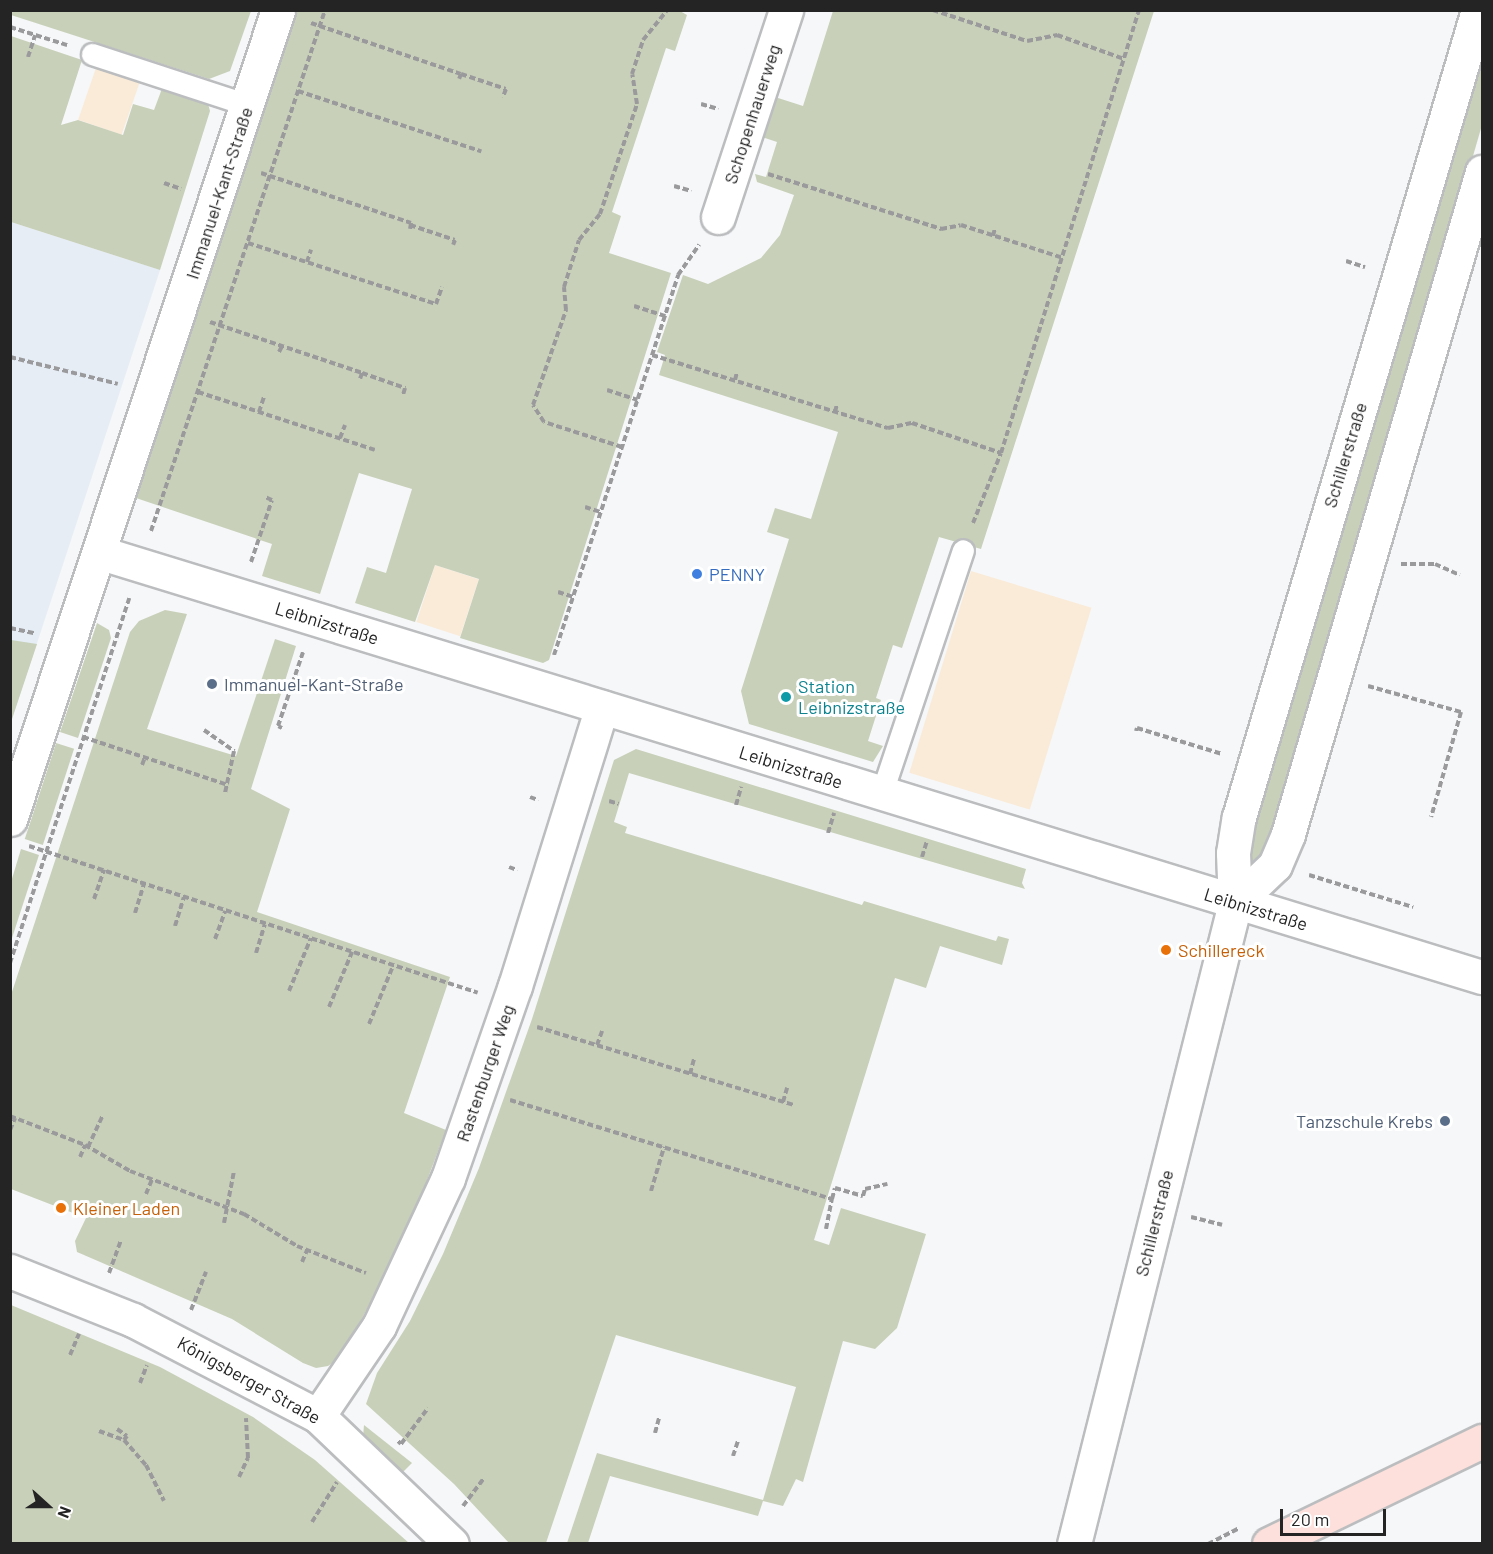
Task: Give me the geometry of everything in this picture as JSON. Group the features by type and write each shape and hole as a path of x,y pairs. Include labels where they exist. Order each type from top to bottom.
{"main road":[{"path":"1269,1544 1482,1441"}],"street":[{"name":"Immanuel-Kant-Straße","path":"15,831 101,553 278,10"},
{"name":"Schopenhauerweg","path":"718,217 786,10"},
{"name":"Schillerstraße","path":"1074,1544 1235,903 1233,853 1255,764 1478,10"},
{"path":"1235,903 1275,865 1368,560 1482,172"},
{"name":"Leibnizstraße","path":"101,553 314,620 543,688 881,795 1482,978"},
{"name":"Rastenburger Weg","path":"318,1416 345,1380 400,1286 448,1178 509,1004 602,707"},
{"name":"Königsberger Straße","path":"10,1271 133,1320 261,1384 318,1416 452,1544"}],"lane":[{"path":"92,54 248,105"},
{"path":"881,795 963,550"}],"path":[{"path":"10,963 325,10"},
{"path":"622,447 544,422 533,405 566,310 564,287 579,240 600,214 637,104 632,74 643,40 667,10"},
{"path":"933,10 977,22 1027,41 1057,35 1070,38 1124,59"},
{"path":"963,550 1001,453 1139,10"},
{"path":"10,27 92,54"},
{"path":"331,30 506,88 503,97"},
{"path":"28,57 35,35"},
{"path":"378,52 380,46"},
{"path":"459,79 461,74"},
{"path":"298,91 481,151"},
{"path":"735,164 894,211 941,229 961,225 1063,258"},
{"path":"280,180 410,227 455,240 453,245"},
{"path":"809,187 812,182"},
{"path":"327,201 329,196"},
{"path":"543,688 678,275 718,217"},
{"path":"993,236 995,228"},
{"path":"248,243 436,304 442,287"},
{"path":"307,262 311,250"},
{"path":"1346,261 1360,265"},
{"path":"634,306 665,316"},
{"path":"230,328 405,388 403,396"},
{"path":"279,352 282,346"},
{"path":"652,355 888,428 912,423 936,429 1001,453"},
{"path":"10,357 96,378"},
{"path":"735,380 737,372"},
{"path":"360,379 362,373"},
{"path":"607,390 637,400"},
{"path":"198,392 375,450"},
{"path":"259,412 264,397"},
{"path":"835,412 837,404"},
{"path":"340,438 345,425"},
{"path":"239,597 272,500 265,497"},
{"path":"585,507 600,512"},
{"path":"1368,560 1435,564 1460,575"},
{"path":"558,592 573,597"},
{"path":"282,728 278,726 314,620"},
{"path":"1333,676 1461,712 1431,817"},
{"path":"1136,731 1137,728 1255,764"},
{"path":"204,730 234,751 225,793"},
{"path":"83,737 228,785"},
{"path":"142,765 145,757"},
{"path":"15,831 46,852 447,983"},
{"path":"1275,865 1413,907"},
{"path":"94,900 104,870"},
{"path":"135,913 144,884"},
{"path":"175,926 184,897"},
{"path":"215,939 225,910"},
{"path":"256,953 265,924"},
{"path":"289,991 311,939"},
{"path":"329,1007 352,952"},
{"path":"369,1024 393,966"},
{"path":"509,1004 524,1023 794,1106"},
{"path":"597,1045 602,1031"},
{"path":"690,1074 694,1059"},
{"path":"783,1102 787,1088"},
{"path":"479,1090 832,1199"},
{"path":"80,1157 103,1115"},
{"path":"10,1130 13,1117 87,1146 152,1179 229,1209 306,1250 400,1286"},
{"path":"651,1191 664,1147"},
{"path":"224,1222 229,1209 226,1201 234,1172"},
{"path":"146,1194 152,1179"},
{"path":"826,1229 835,1188 863,1196 865,1189 887,1184"},
{"path":"302,1262 306,1250"},
{"path":"239,1477 248,1458 245,1421 261,1384"},
{"path":"401,1444 428,1408"},
{"path":"655,1433 659,1418"},
{"path":"117,1429 127,1436 124,1440"},
{"path":"99,1431 124,1440 146,1465 164,1501"},
{"path":"733,1456 738,1441"},
{"path":"312,1521 358,1452"}],"shaded area":[{"path":"97,65 140,80 122,135 78,120"},
{"path":"11,222 160,270 11,722"},
{"path":"435,565 479,579 460,636 416,622"},
{"path":"971,571 1091,608 1030,810 909,773"}],"green space":[{"path":"11,10 251,11 230,71 209,79 11,15"},
{"path":"296,11 680,11 687,15 675,51 666,48 612,212 621,216 609,253 671,273 549,660 543,663 460,638 479,579 435,565 415,622 355,603 367,567 386,573 412,489 359,473 320,594 262,576 272,544 136,498"},
{"path":"833,11 1154,11 981,549 939,537 902,648 893,645 876,698 881,700 868,741 883,746 873,762 749,724 741,691 789,539 767,532 775,508 811,519 838,432 659,375 665,355 657,352 683,275 708,284 761,258 780,235 794,195 757,182 755,174 766,177 777,142 762,137 775,97 803,106"},
{"path":"11,36 82,60 61,125 78,120 123,135 133,104 154,110 163,86 208,104 210,111 160,270 11,222"},
{"path":"1482,38 1482,125 1282,814 1258,865 1250,866 1248,830"},
{"path":"165,610 187,614 147,729 236,756 275,639 296,646 251,789 290,809 257,912 450,977 404,1113 446,1130 417,1207 377,1291 340,1358 328,1366 316,1368 303,1363 232,1319 77,1252 75,1241 86,1218 11,1189 11,995 130,632 139,621"},
{"path":"97,623 109,630 111,638 78,738 60,732"},
{"path":"10,640 37,644 11,722"},
{"path":"56,743 74,749 43,845 25,839"},
{"path":"636,749 1026,869 1022,883 1025,889 629,773 614,822 627,827 625,833 862,905 864,901 996,941 998,936 1009,939 1002,965 940,946 926,988 895,978 814,1240 829,1245 841,1208 926,1234 897,1328 875,1349 843,1341 803,1482 796,1479 783,1506 763,1501 758,1516 610,1476 588,1543 567,1543 597,1453 763,1500 796,1387 616,1335 546,1543 509,1543 454,1484 366,1404 377,1373 410,1321 443,1254 479,1168 532,1019 614,760"},
{"path":"21,849 39,855 11,941 11,882"},
{"path":"11,1305 160,1367 253,1417 315,1460 409,1543 11,1543"},
{"path":"364,1425 412,1463 402,1473 363,1437"}],"place":[{"name":"PENNY","path":"697,574"},
{"name":"Immanuel-Kant-Straße","path":"212,684"},
{"name":"Station Leibnizstraße","path":"786,697"},
{"name":"Schillereck","path":"1166,950"},
{"name":"Tanzschule Krebs","path":"1445,1121"},
{"name":"Kleiner Laden","path":"61,1208"}]}
